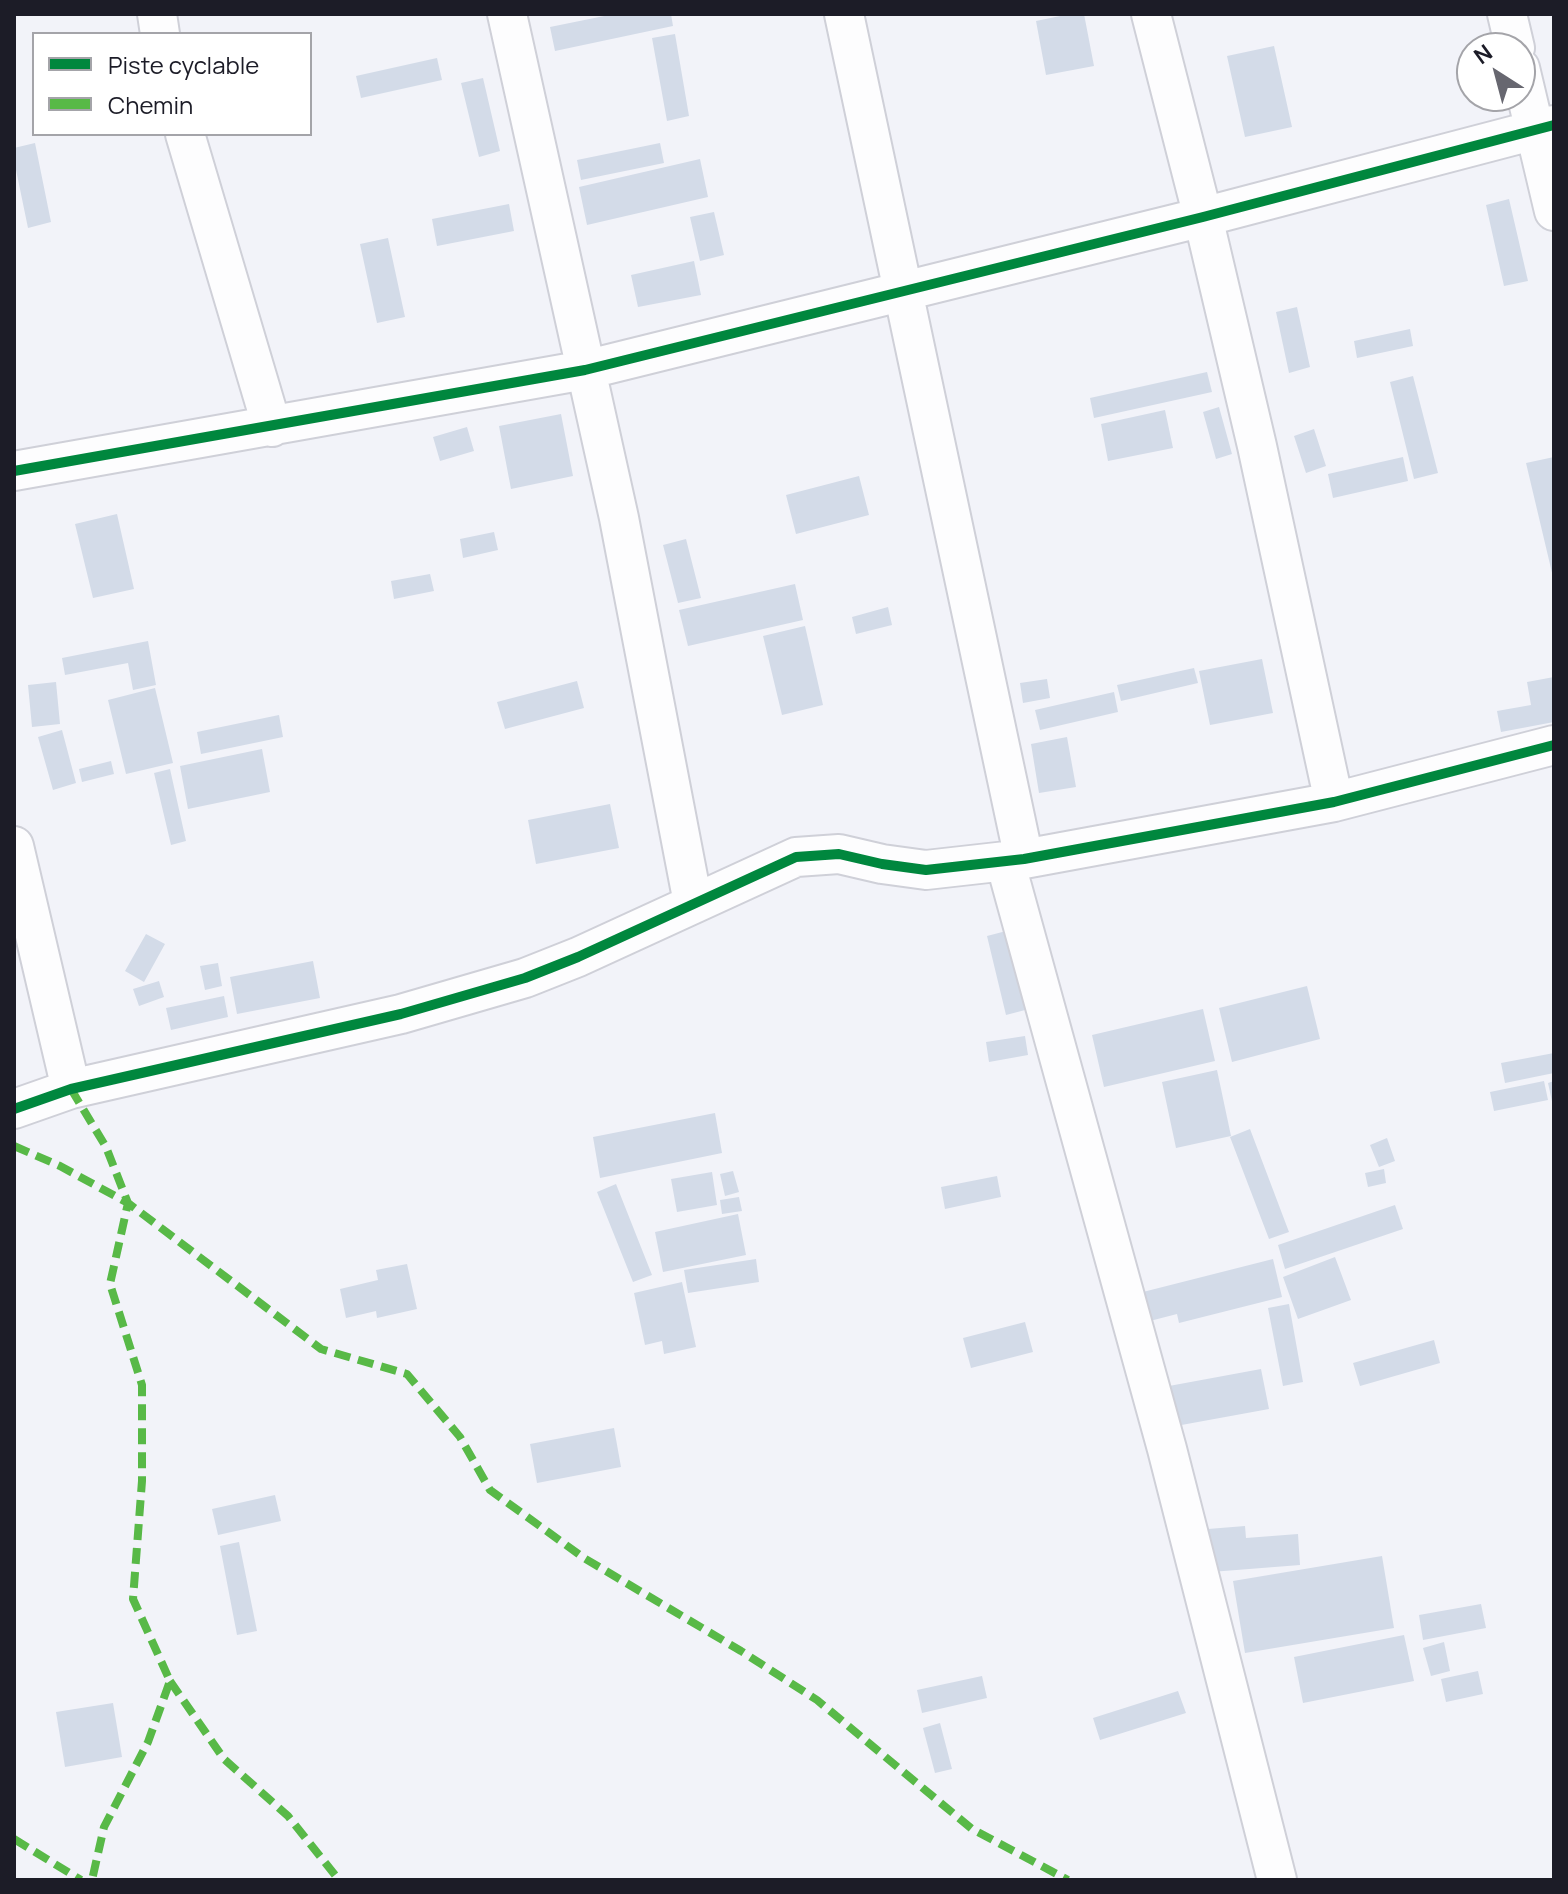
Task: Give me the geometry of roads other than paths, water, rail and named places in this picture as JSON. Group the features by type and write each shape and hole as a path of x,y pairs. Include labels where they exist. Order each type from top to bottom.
{"street":[{"path":"507,14 619,518 693,903"},
{"path":"844,14 903,291 1015,860 1277,1880"},
{"path":"1151,14 1203,217 1287,577 1334,802"},
{"path":"1536,106 1545,127 1554,211"},
{"path":"14,471 585,370 1203,217 1545,127"},
{"path":"186,136 272,427"},
{"path":"14,1109 71,1089 401,1014 525,978 578,957 796,857 839,854 926,870 1015,860 1334,802 1554,745"},
{"path":"14,846 71,1089"}]}
